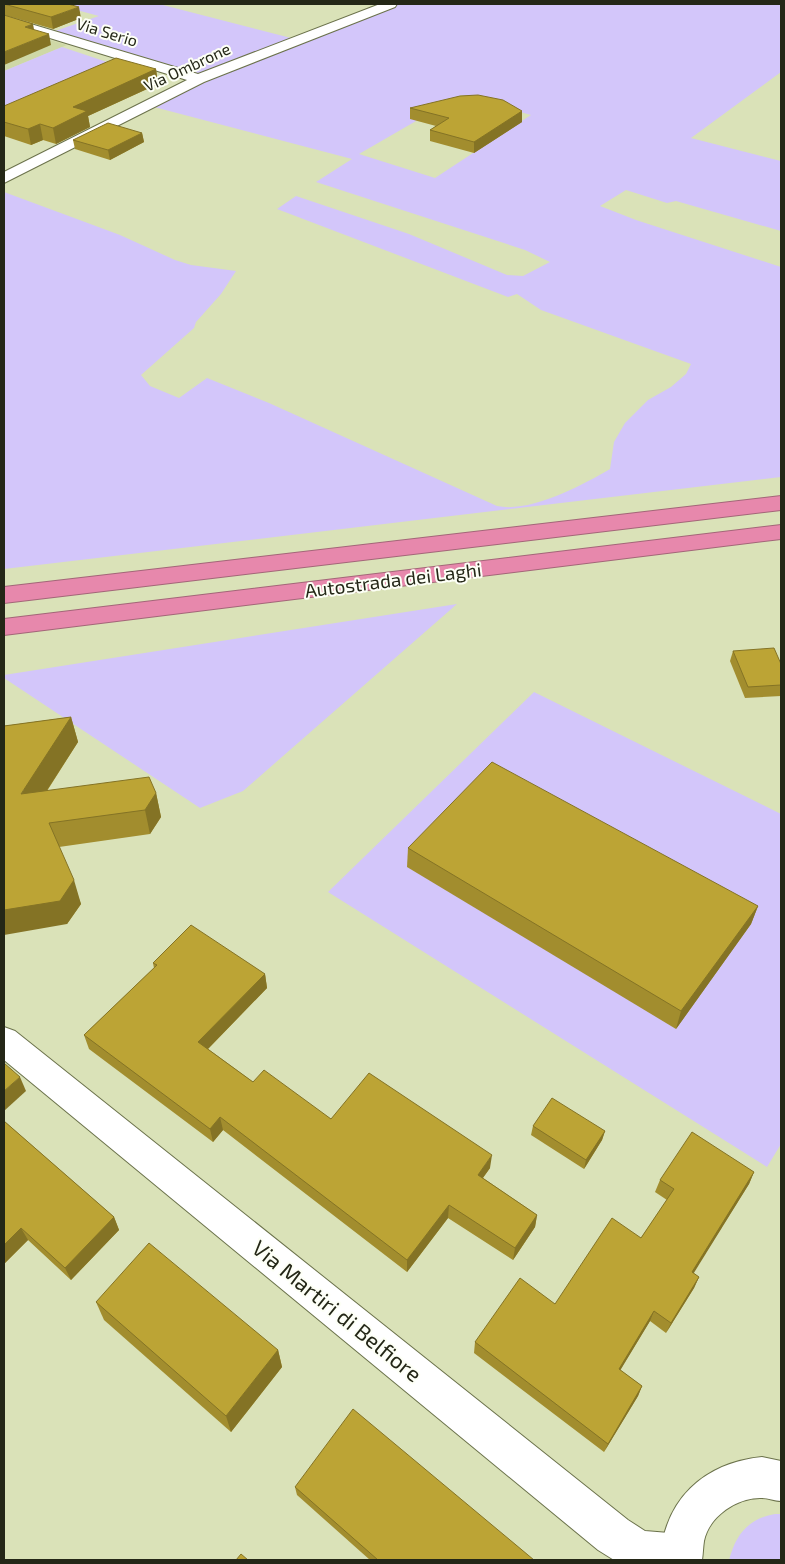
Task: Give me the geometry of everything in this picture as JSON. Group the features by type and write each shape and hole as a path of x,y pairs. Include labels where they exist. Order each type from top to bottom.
{"highway":[{"name":"Autostrada dei Laghi","path":"4,595 781,503"},
{"name":"Autostrada dei Laghi","path":"4,627 781,532"}],"street":[{"name":"Via Ombrone","path":"4,178 199,79 391,4"},
{"name":"Via Serio","path":"4,20 199,79"},
{"name":"Via Martiri di Belfiore","path":"4,1041 613,1535 627,1545 642,1552 680,1558"},
{"path":"680,1558 687,1527 700,1505 719,1488 741,1480 758,1478 781,1481"}],"shaded area":[{"path":"54,4 159,4 291,38 201,74 55,31 99,16"},
{"path":"399,4 781,4 781,72 691,138 781,161 781,231 676,201 667,203 626,190 600,206 636,220 781,267 781,477 4,569 4,192 120,235 175,260 191,265 236,271 221,294 196,322 194,328 141,375 150,386 179,398 207,378 269,403 497,506 524,506 540,502 585,483 610,469 614,442 625,423 648,400 671,387 686,374 691,364 541,310 517,294 508,297 277,209 296,196 409,234 507,275 523,276 550,262 525,250 316,182 352,159 154,107 245,65","holes":["461,95 531,115 435,178 359,154"]},
{"path":"26,33 67,45 4,71 4,42"},
{"path":"62,47 116,65 4,113 4,71"},
{"path":"457,604 243,791 200,808 4,678 4,675"},
{"path":"534,692 781,814 781,1144 767,1167 328,892"},
{"path":"781,1514 781,1560 729,1560 735,1543 744,1529 757,1520"}],"building":[{"path":"4,4 68,4 79,7 51,17"},
{"path":"4,15 33,24 25,27 49,34 4,52"},
{"path":"116,58 156,69 73,107 87,111 53,128 40,124 28,129 4,122 4,106"},
{"path":"478,95 503,100 522,111 474,142 430,130 449,118 410,108 460,96"},
{"path":"108,123 142,133 108,150 73,140"},
{"path":"774,648 781,664 781,685 748,687 733,651"},
{"path":"71,717 21,794 149,777 156,793 145,810 49,823 74,880 60,901 4,910 4,726"},
{"path":"492,762 758,906 681,1011 408,848"},
{"path":"191,925 265,974 198,1042 253,1082 264,1070 331,1119 369,1073 492,1155 478,1175 537,1215 515,1248 449,1205 407,1260 220,1117 210,1129 84,1035 157,965 153,963"},
{"path":"4,1063 20,1077 4,1091"},
{"path":"552,1098 605,1131 586,1160 533,1126"},
{"path":"4,1121 114,1217 65,1268 21,1228 4,1245"},
{"path":"692,1132 754,1172 692,1272 699,1277 671,1323 654,1311 619,1369 642,1386 608,1444 475,1342 520,1278 555,1304 612,1218 641,1238 674,1189 660,1180"},
{"path":"149,1243 278,1350 226,1416 96,1302"},
{"path":"353,1409 534,1560 378,1560 295,1487"},
{"path":"241,1554 248,1560 236,1560"}]}
